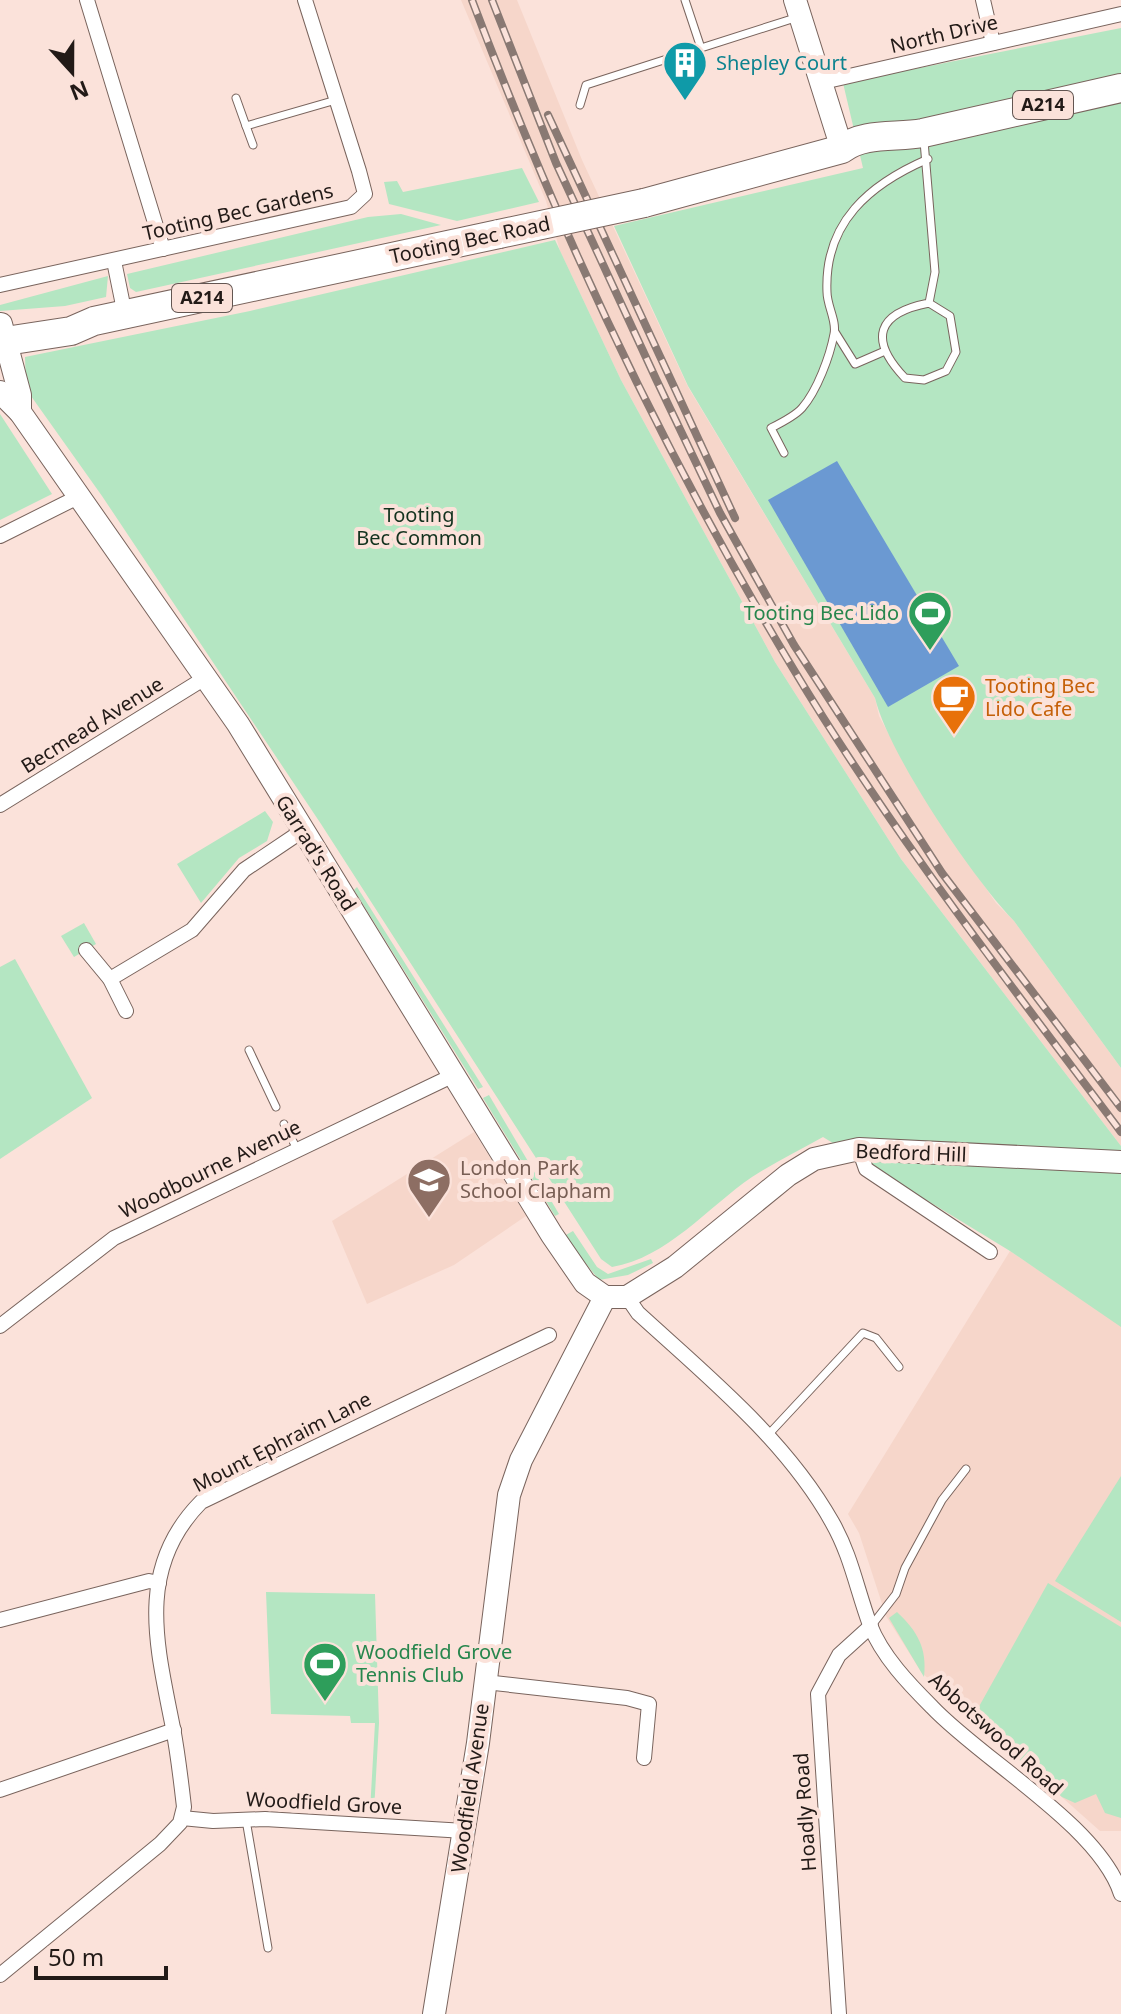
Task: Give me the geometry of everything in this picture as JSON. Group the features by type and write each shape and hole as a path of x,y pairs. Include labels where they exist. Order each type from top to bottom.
{"highway":[{"name":"Tooting Bec Road","path":"1,334 71,331 94,321 644,203 842,149 863,138 890,139 925,146 1121,88"}],"main road":[{"path":"797,8 842,149"},
{"name":"Garrad's Road","path":"1,334 20,395 20,412"},
{"name":"Garrad's Road","path":"0,392 20,412 238,724 585,1283 616,1297"},
{"name":"Bedford Hill","path":"616,1297 675,1267 788,1175 814,1159 859,1149 1121,1162"},
{"name":"Woodfield Avenue","path":"434,2014 465,1831 509,1495 515,1474 616,1297"}],"street":[{"path":"87,0 163,249"},
{"path":"305,0 336,100"},
{"path":"983,0 993,43"},
{"name":"North Drive","path":"823,82 1121,14"},
{"name":"Tooting Bec Gardens","path":"0,285 351,207 365,194 336,100"},
{"path":"114,261 125,315"},
{"path":"0,536 80,496"},
{"name":"Becmead Avenue","path":"0,805 205,678"},
{"path":"110,979 192,930 244,870 302,831"},
{"path":"86,950 110,979 126,1011"},
{"name":"Woodbourne Avenue","path":"0,1326 114,1238 454,1075"},
{"path":"859,1149 866,1169 990,1252"},
{"name":"Abbotswood Road","path":"616,1297 638,1313 767,1435 831,1520 853,1564 871,1626 897,1668 934,1710 1083,1838 1105,1863 1121,1894"},
{"name":"Mount Ephraim Lane","path":"182,1818 184,1807 174,1730 156,1630 159,1583 171,1539 201,1502 549,1335"},
{"path":"0,1620 149,1581 159,1583"},
{"name":"Hoadly Road","path":"839,2014 818,1694 839,1655 871,1626"},
{"path":"485,1682 627,1698 649,1704 644,1758"},
{"path":"0,1790 174,1730"},
{"path":"0,1975 160,1844 182,1818"},
{"name":"Woodfield Grove","path":"182,1818 213,1821 246,1818 465,1831"}],"lane":[{"path":"685,0 701,48"},
{"path":"580,105 586,85 701,48 797,8"},
{"path":"236,98 253,145"},
{"path":"246,126 336,100"},
{"path":"925,146 935,272 929,303"},
{"path":"885,351 855,364 835,331 827,292 832,254 844,222 862,197 898,172 925,146"},
{"path":"929,303 950,316 956,352 946,371 924,380 905,378 881,341 887,323 901,308 929,303"},
{"path":"784,453 771,428 802,408 823,368 835,331"},
{"path":"249,1050 276,1107"},
{"path":"284,1124 297,1149"},
{"path":"767,1435 863,1333 876,1338 899,1367"},
{"path":"871,1626 896,1594 905,1568 942,1500 966,1469"},
{"path":"246,1818 268,1948"}],"shaded area":[{"path":"461,0 517,0 582,160 688,387 875,698 879,716 916,785 996,903 1014,921 1121,1068 1121,1146 901,859 775,662 621,380 560,251 546,201"},
{"name":"London Park School Clapham","path":"474,1132 526,1216 454,1265 367,1304 332,1221"},
{"path":"1010,1251 1121,1326 1121,1831 1100,1831 922,1673 886,1616 859,1533 848,1514"}],"green space":[{"path":"1121,28 1121,1068 955,846 914,782 883,722 875,698 688,386 614,226 863,168 843,83"},
{"path":"522,168 539,202 457,221 389,204 384,182 397,181 403,192"},
{"path":"401,214 441,225 136,292 130,288 127,274 368,217"},
{"name":"Tooting Bec Common","path":"555,240 621,380 775,662 901,859 1121,1146 1121,1327 1010,1251 823,1137 752,1177 686,1230 651,1253 612,1267 601,1259 321,824 102,496 26,389 25,357 250,311"},
{"path":"108,276 106,297 65,306 0,311 0,305"},
{"path":"0,414 52,494 0,520"},
{"path":"265,811 273,822 267,841 239,858 201,903 177,864"},
{"path":"357,887 483,1087 478,1089 354,890"},
{"path":"84,923 96,944 74,957 61,936"},
{"path":"15,959 92,1098 0,1159 0,967"},
{"path":"489,1095 559,1214 555,1216 483,1098"},
{"path":"573,1231 597,1267 608,1274 651,1259 653,1263 628,1275 599,1280 564,1236"},
{"path":"1121,1476 1121,1622 1055,1581"},
{"path":"1048,1583 1121,1627 1121,1818 1105,1813 1096,1794 1075,1803 1062,1797 972,1719"},
{"name":"Woodfield Grove Tennis Club","path":"266,1592 375,1594 379,1723 374,1811 370,1811 375,1723 351,1723 350,1716 271,1714"},
{"path":"897,1612 920,1641 924,1677 889,1618"}],"water":[{"path":"837,461 959,666 888,707 768,500"}],"railway":[{"path":"472,0 578,258 659,426 747,590 831,730 910,848 1121,1132"},
{"path":"492,0 556,163 656,379 720,513 794,645 942,873 1121,1108"},
{"path":"548,115 735,518"}],"place":[{"name":"Shepley Court","path":"685,102"},
{"name":"Tooting Bec Lido","path":"930,652"},
{"name":"Tooting Bec Lido Cafe","path":"954,736"},
{"name":"London Park School Clapham","path":"429,1219"},
{"name":"Woodfield Grove Tennis Club","path":"325,1703"}]}
